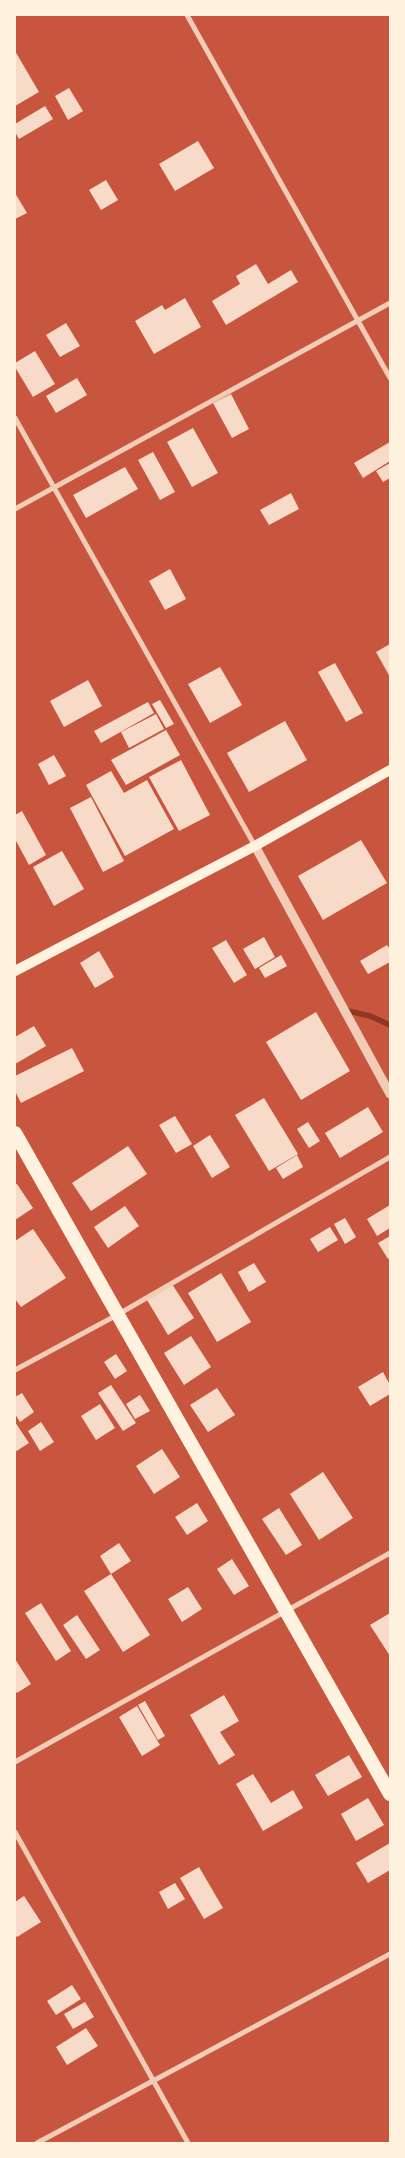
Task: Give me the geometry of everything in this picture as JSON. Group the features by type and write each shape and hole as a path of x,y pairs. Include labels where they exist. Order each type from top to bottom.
{"highway":[{"path":"15,1133 390,1794"}],"main road":[{"path":"15,971 255,846 390,770"}],"street":[{"path":"187,15 390,378"},
{"path":"15,509 390,303"},
{"path":"15,418 255,846 390,1094"},
{"path":"15,1370 117,1315 390,1157"},
{"path":"15,1762 390,1553"},
{"path":"15,1832 188,2143"},
{"path":"37,2143 390,1954"}],"building":[{"path":"15,51 39,92 15,106"},
{"path":"69,88 83,111 68,120 55,96"},
{"path":"45,106 53,119 19,139 15,132 15,124"},
{"path":"198,141 214,168 175,191 159,164"},
{"path":"106,180 118,200 101,210 89,190"},
{"path":"15,193 27,213 15,219"},
{"path":"256,264 268,284 291,270 298,282 226,325 212,301 240,284 236,276"},
{"path":"185,298 201,327 154,354 135,321 162,305 165,310"},
{"path":"66,323 80,346 60,357 46,335"},
{"path":"35,351 55,384 33,397 15,367 15,363"},
{"path":"77,378 87,395 56,413 46,396"},
{"path":"231,394 249,429 232,438 213,403"},
{"path":"193,428 218,473 192,487 167,442"},
{"path":"390,442 390,461 363,478 354,463"},
{"path":"153,452 175,492 160,500 138,460"},
{"path":"390,463 390,478 383,482 376,471"},
{"path":"125,467 138,489 86,518 73,495"},
{"path":"291,493 299,509 269,525 260,510"},
{"path":"170,569 186,599 165,610 149,581"},
{"path":"390,644 390,677 376,652"},
{"path":"335,663 363,713 346,722 318,672"},
{"path":"220,667 242,705 210,723 188,684"},
{"path":"88,680 102,706 64,727 50,701"},
{"path":"160,700 174,724 166,728 152,704"},
{"path":"148,702 154,713 101,743 94,731"},
{"path":"156,714 164,729 129,748 121,732"},
{"path":"285,721 307,760 249,792 227,753"},
{"path":"166,730 180,755 126,785 111,760"},
{"path":"54,755 66,776 49,785 38,764"},
{"path":"181,760 210,815 179,831 149,777"},
{"path":"111,771 124,793 147,780 174,829 125,856 86,785"},
{"path":"91,797 124,861 103,872 70,808"},
{"path":"22,811 46,855 29,865 15,839 15,815"},
{"path":"361,840 387,883 323,920 298,876"},
{"path":"62,851 84,889 54,906 33,867"},
{"path":"264,937 275,957 255,969 243,949"},
{"path":"226,940 247,975 234,983 212,948"},
{"path":"387,945 390,949 390,962 368,974 360,961"},
{"path":"99,951 114,977 95,988 80,963"},
{"path":"281,955 287,966 265,978 259,968"},
{"path":"316,1012 350,1071 301,1100 266,1042"},
{"path":"34,1026 46,1046 15,1064 15,1037"},
{"path":"72,1048 84,1071 21,1103 15,1091 15,1076"},
{"path":"264,1098 298,1154 269,1171 235,1115"},
{"path":"368,1107 383,1132 340,1158 325,1133"},
{"path":"175,1116 192,1144 176,1153 159,1125"},
{"path":"308,1122 320,1141 309,1148 297,1129"},
{"path":"210,1135 230,1167 212,1178 193,1146"},
{"path":"128,1146 147,1174 91,1211 72,1183"},
{"path":"297,1155 303,1167 283,1179 276,1168"},
{"path":"17,1184 33,1208 15,1220 15,1185"},
{"path":"390,1205 390,1228 377,1236 367,1219"},
{"path":"125,1206 139,1226 108,1248 94,1227"},
{"path":"345,1218 356,1237 345,1244 334,1224"},
{"path":"330,1227 338,1240 318,1252 310,1239"},
{"path":"33,1229 66,1278 21,1307 15,1299 15,1241"},
{"path":"390,1236 390,1258 388,1259 378,1243"},
{"path":"254,1263 266,1282 249,1292 238,1272"},
{"path":"221,1273 251,1322 217,1342 188,1293"},
{"path":"172,1284 194,1318 168,1335 147,1300"},
{"path":"191,1336 211,1367 184,1385 164,1353"},
{"path":"116,1354 127,1371 115,1379 104,1362"},
{"path":"383,1372 390,1385 390,1394 370,1406 358,1387"},
{"path":"111,1385 136,1423 123,1431 98,1393"},
{"path":"217,1388 235,1415 208,1432 190,1405"},
{"path":"22,1393 34,1412 20,1422 15,1414 15,1397"},
{"path":"140,1395 150,1411 135,1419 126,1404"},
{"path":"100,1404 115,1428 96,1440 81,1416"},
{"path":"15,1422 29,1443 15,1452"},
{"path":"41,1422 54,1442 40,1451 28,1431"},
{"path":"162,1449 180,1477 154,1494 136,1466"},
{"path":"323,1472 353,1518 319,1540 290,1494"},
{"path":"197,1503 208,1521 187,1535 175,1517"},
{"path":"279,1508 302,1545 286,1555 262,1519"},
{"path":"119,1543 131,1561 111,1574 100,1556"},
{"path":"232,1559 249,1586 234,1595 217,1569"},
{"path":"111,1574 150,1635 123,1652 84,1591"},
{"path":"188,1587 202,1609 182,1622 168,1599"},
{"path":"41,1603 71,1651 56,1661 25,1613"},
{"path":"390,1613 390,1656 370,1625"},
{"path":"77,1615 100,1650 86,1659 63,1625"},
{"path":"15,1659 31,1684 17,1693 15,1690"},
{"path":"224,1695 239,1721 220,1732 235,1755 219,1765 190,1715"},
{"path":"145,1701 165,1736 158,1740 138,1705"},
{"path":"137,1706 160,1745 142,1756 119,1717"},
{"path":"349,1755 362,1777 328,1796 315,1775"},
{"path":"253,1774 271,1803 293,1790 303,1808 263,1831 236,1784"},
{"path":"368,1798 384,1825 356,1841 341,1814"},
{"path":"390,1843 390,1870 368,1883 356,1863"},
{"path":"199,1867 223,1908 204,1919 180,1878"},
{"path":"175,1883 185,1899 168,1909 159,1892"},
{"path":"24,1896 41,1922 17,1937 15,1935 15,1902"},
{"path":"72,1985 81,1999 56,2015 47,2001"},
{"path":"85,2002 94,2017 73,2029 64,2014"},
{"path":"86,2028 98,2046 67,2065 56,2047"}],"waterway":[{"path":"348,1011 370,1016 390,1025"}]}
